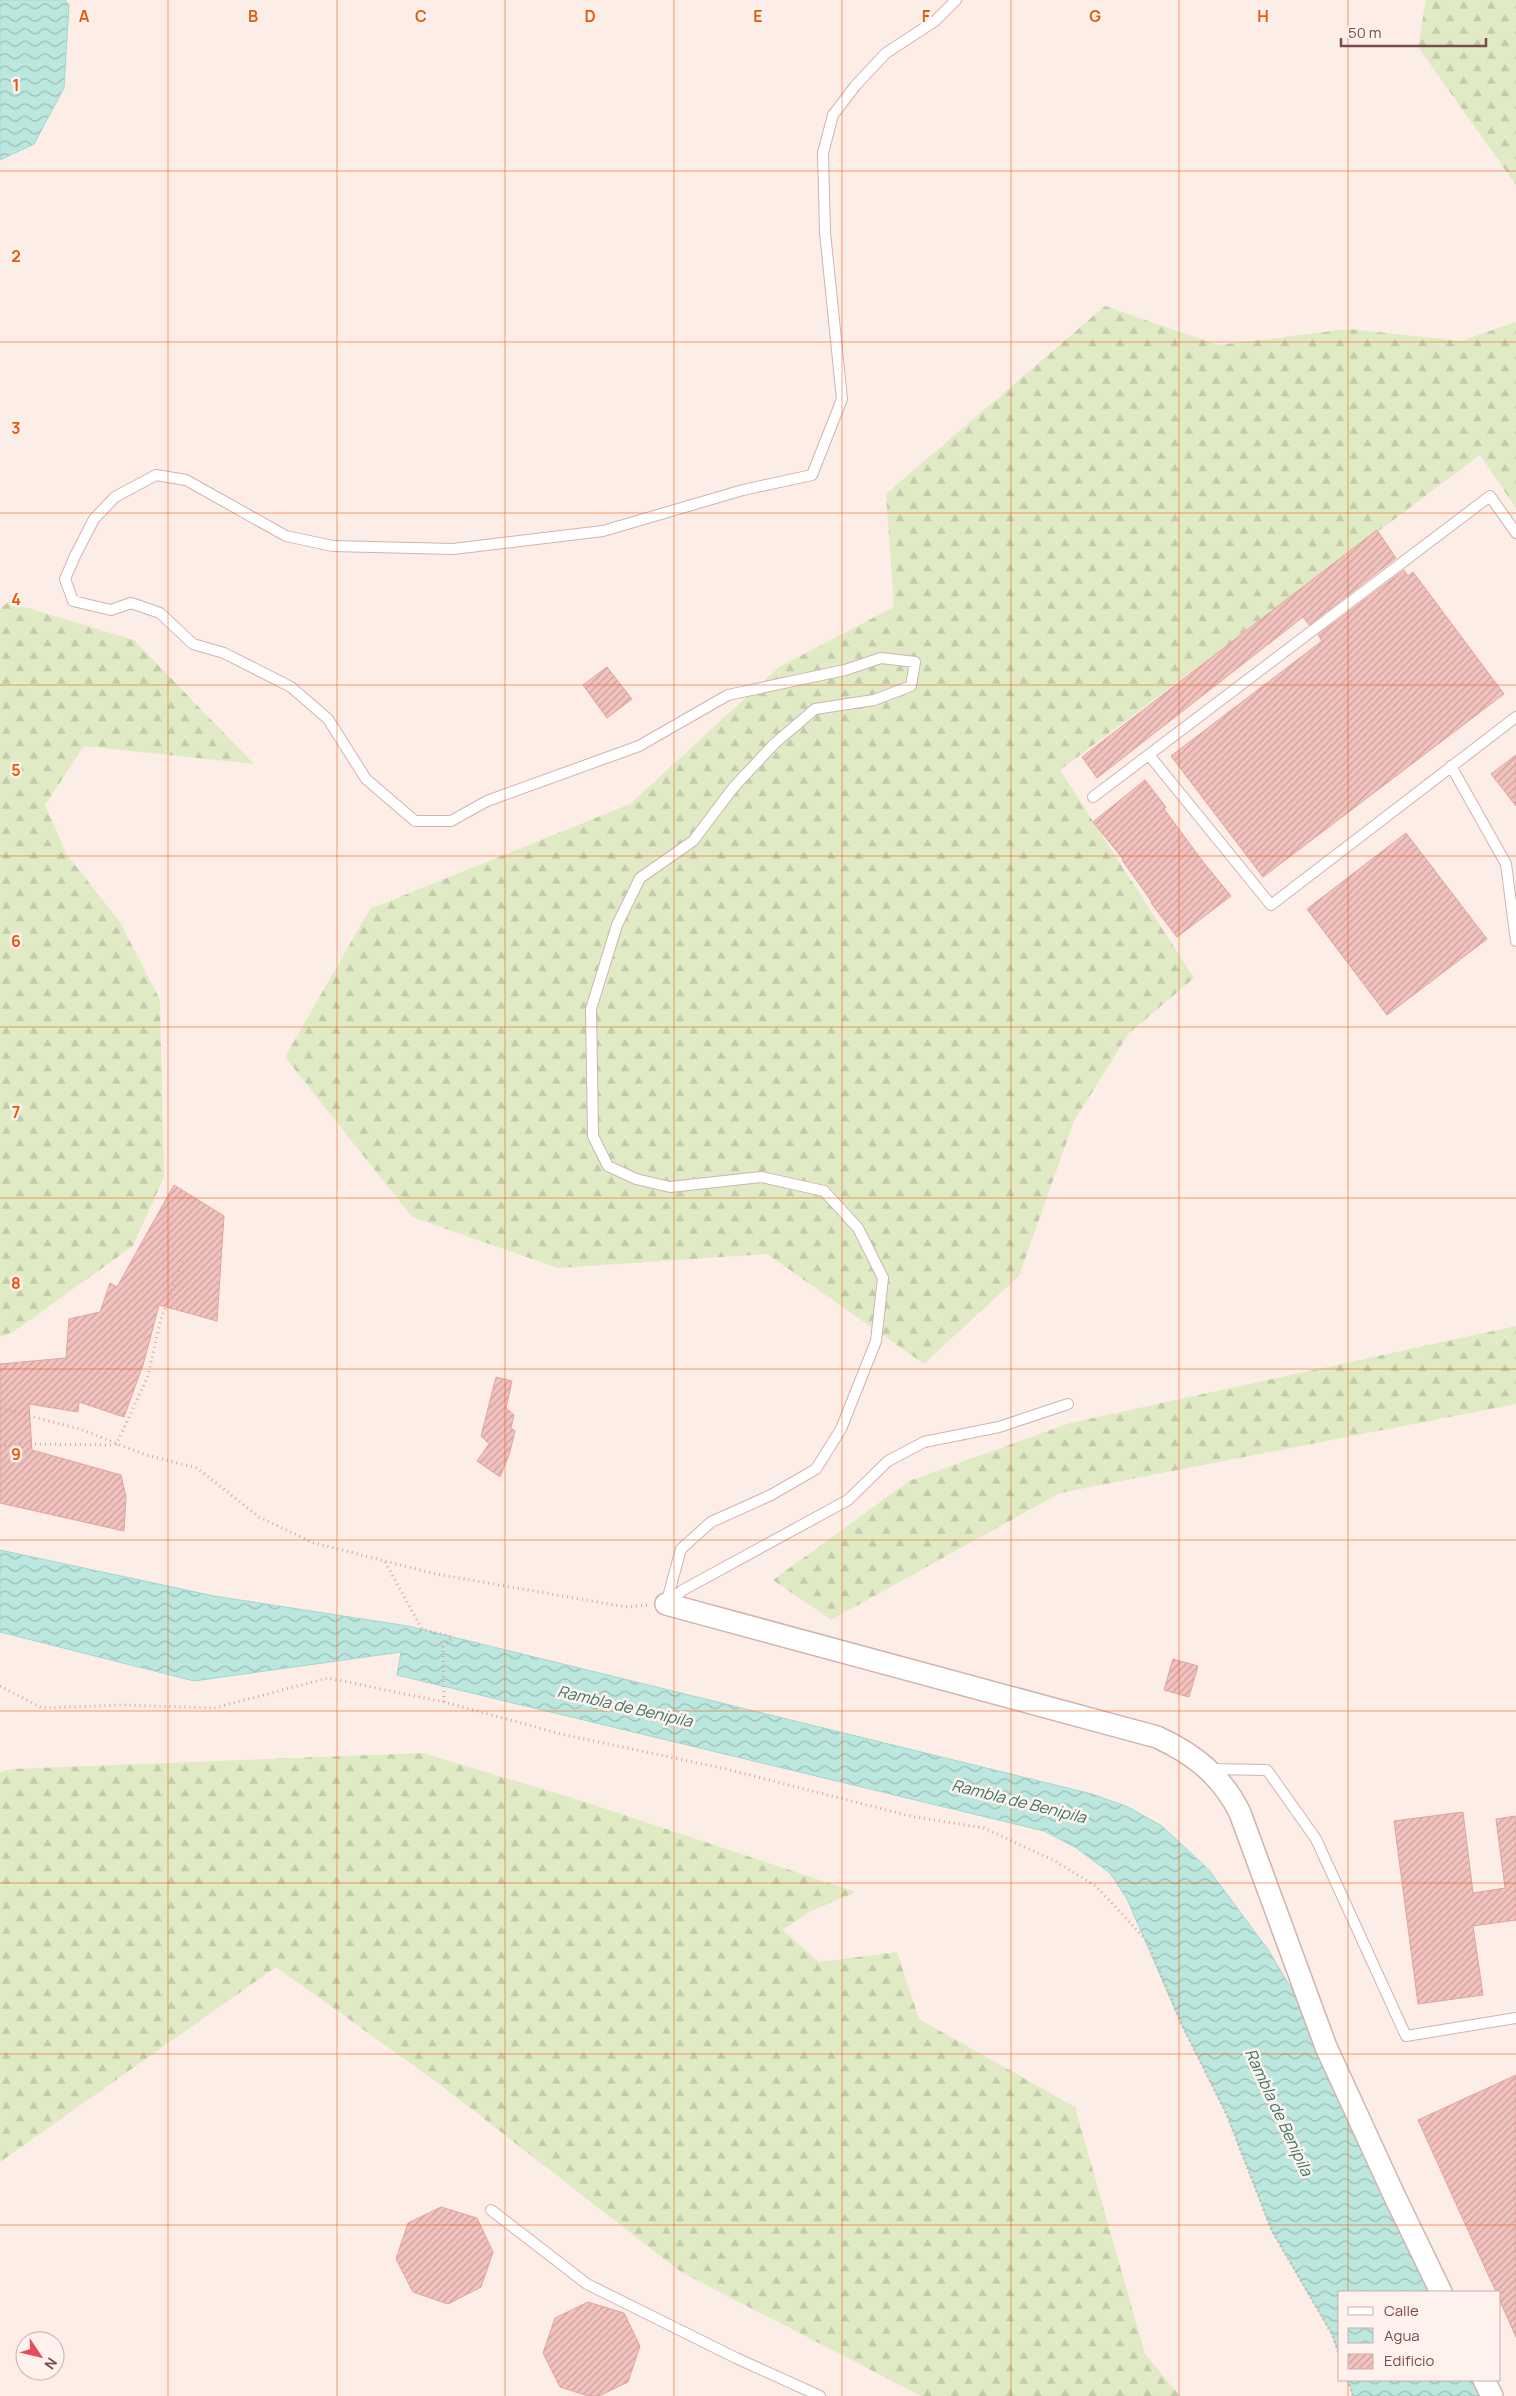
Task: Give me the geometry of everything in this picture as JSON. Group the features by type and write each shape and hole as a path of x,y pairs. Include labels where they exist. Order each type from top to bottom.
{"street":[{"path":"666,1604 1157,1737 1182,1748 1209,1769 1230,1793 1240,1813 1326,2047 1441,2291"},
{"path":"1484,2381 1492,2396"}],"lane":[{"path":"666,1604 681,1549 711,1522 771,1495 816,1469 840,1430 876,1341 883,1278 858,1228 824,1191 761,1176 670,1187 636,1179 608,1166 593,1136 591,1009 617,925 640,878 692,841 733,788 774,744 815,709 874,700 911,686 915,662 881,658 846,670 728,695 639,746 487,801 452,821 416,820 366,779 328,719 291,686 224,653 193,644 160,613 130,603 111,610 73,601 65,579 74,556 94,519 115,497 156,475 186,480 286,536 332,546 453,549 603,530 743,490 812,475 842,399 825,232 824,153 833,115 856,85 886,53 935,21 956,0"},
{"path":"1093,797 1490,496 1516,533"},
{"path":"1149,755 1271,905 1516,717"},
{"path":"1451,766 1506,864 1516,941"},
{"path":"666,1604 683,1590 848,1500 888,1461 924,1442 999,1427 1068,1404"},
{"path":"1209,1769 1267,1770 1316,1839 1406,2036 1516,2018"},
{"path":"491,2210 587,2284 736,2358 820,2396"}],"path":[{"path":"116,1445 148,1376 161,1319 182,1260"},
{"path":"0,1408 80,1429 116,1445 196,1468 259,1517 314,1543 436,1574 626,1607 666,1604"},
{"path":"0,1446 27,1444 116,1445"},
{"path":"385,1562 422,1629 453,1637 443,1647 444,1702"},
{"path":"0,1686 42,1708 121,1705 214,1708 328,1678 444,1702 561,1734 726,1769 910,1816 984,1828 1055,1861 1097,1887 1148,1942 1181,2023 1227,2115 1272,2231 1332,2334 1338,2351"},
{"path":"1348,2381 1353,2396"}],"green space":[{"path":"1426,0 1516,0 1516,185 1418,47"},
{"path":"1105,306 1218,345 1349,329 1461,341 1516,322 1516,508 1480,455 1060,770 1194,978 1129,1033 1074,1121 1019,1276 924,1364 767,1254 558,1268 412,1217 285,1057 370,909 630,804 779,667 894,607 886,494"},
{"path":"8,602 134,640 254,764 84,746 45,805 67,855 120,922 160,1000 164,1177 133,1246 13,1332 0,1337 0,609"},
{"path":"1516,1326 1516,1404 1060,1493 831,1620 773,1580 909,1481 1070,1423"},
{"path":"423,1753 579,1800 856,1892 809,1912 783,1930 819,1962 897,1952 919,2019 1075,2107 1145,2354 1180,2396 921,2396 681,2272 438,2083 276,1967 0,2162 0,1772 12,1769"}],"water":[{"path":"0,0 65,0 69,5 64,88 34,144 0,160"},
{"name":"Rambla de Benipila","path":"0,1550 214,1596 408,1626 1092,1794 1128,1807 1162,1826 1209,1870 1269,1951 1326,2047 1441,2291 1338,2291 1338,2351 1332,2334 1272,2231 1227,2115 1181,2023 1127,1899 1110,1873 1075,1847 1044,1831 397,1675 401,1652 194,1681 0,1632"},
{"path":"1348,2381 1484,2381 1492,2396 1353,2396"}],"building":[{"path":"1377,530 1396,558 1309,625 1303,617 1097,778 1082,757"},
{"path":"1404,570 1408,576 1413,572 1504,694 1263,877 1171,756 1322,641 1318,635"},
{"path":"607,667 632,699 607,718 583,685"},
{"path":"1516,755 1516,806 1491,774"},
{"path":"1145,780 1204,863 1231,896 1177,937 1151,903 1123,859 1093,822"},
{"path":"1406,833 1487,939 1387,1015 1307,909"},
{"path":"174,1185 224,1216 217,1321 159,1305 143,1365 124,1417 79,1402 78,1412 29,1404 32,1450 121,1475 126,1497 124,1531 0,1503 0,1364 66,1358 69,1319 100,1312 110,1283 117,1287"},
{"path":"496,1377 512,1381 506,1408 514,1415 511,1428 515,1431 509,1455 500,1477 477,1461 489,1444 481,1436"},
{"path":"1173,1659 1198,1666 1189,1697 1164,1690"},
{"path":"1463,1812 1473,1893 1505,1888 1496,1819 1516,1816 1516,1920 1473,1926 1483,1995 1418,2004 1394,1821"},
{"path":"1516,2075 1516,2337 1501,2303 1501,2291 1496,2291 1418,2120"},
{"path":"441,2207 477,2218 493,2252 481,2287 448,2304 413,2292 396,2259 408,2223"},
{"path":"588,2302 624,2313 640,2346 628,2382 599,2396 588,2396 560,2387 543,2353 555,2318"}]}
